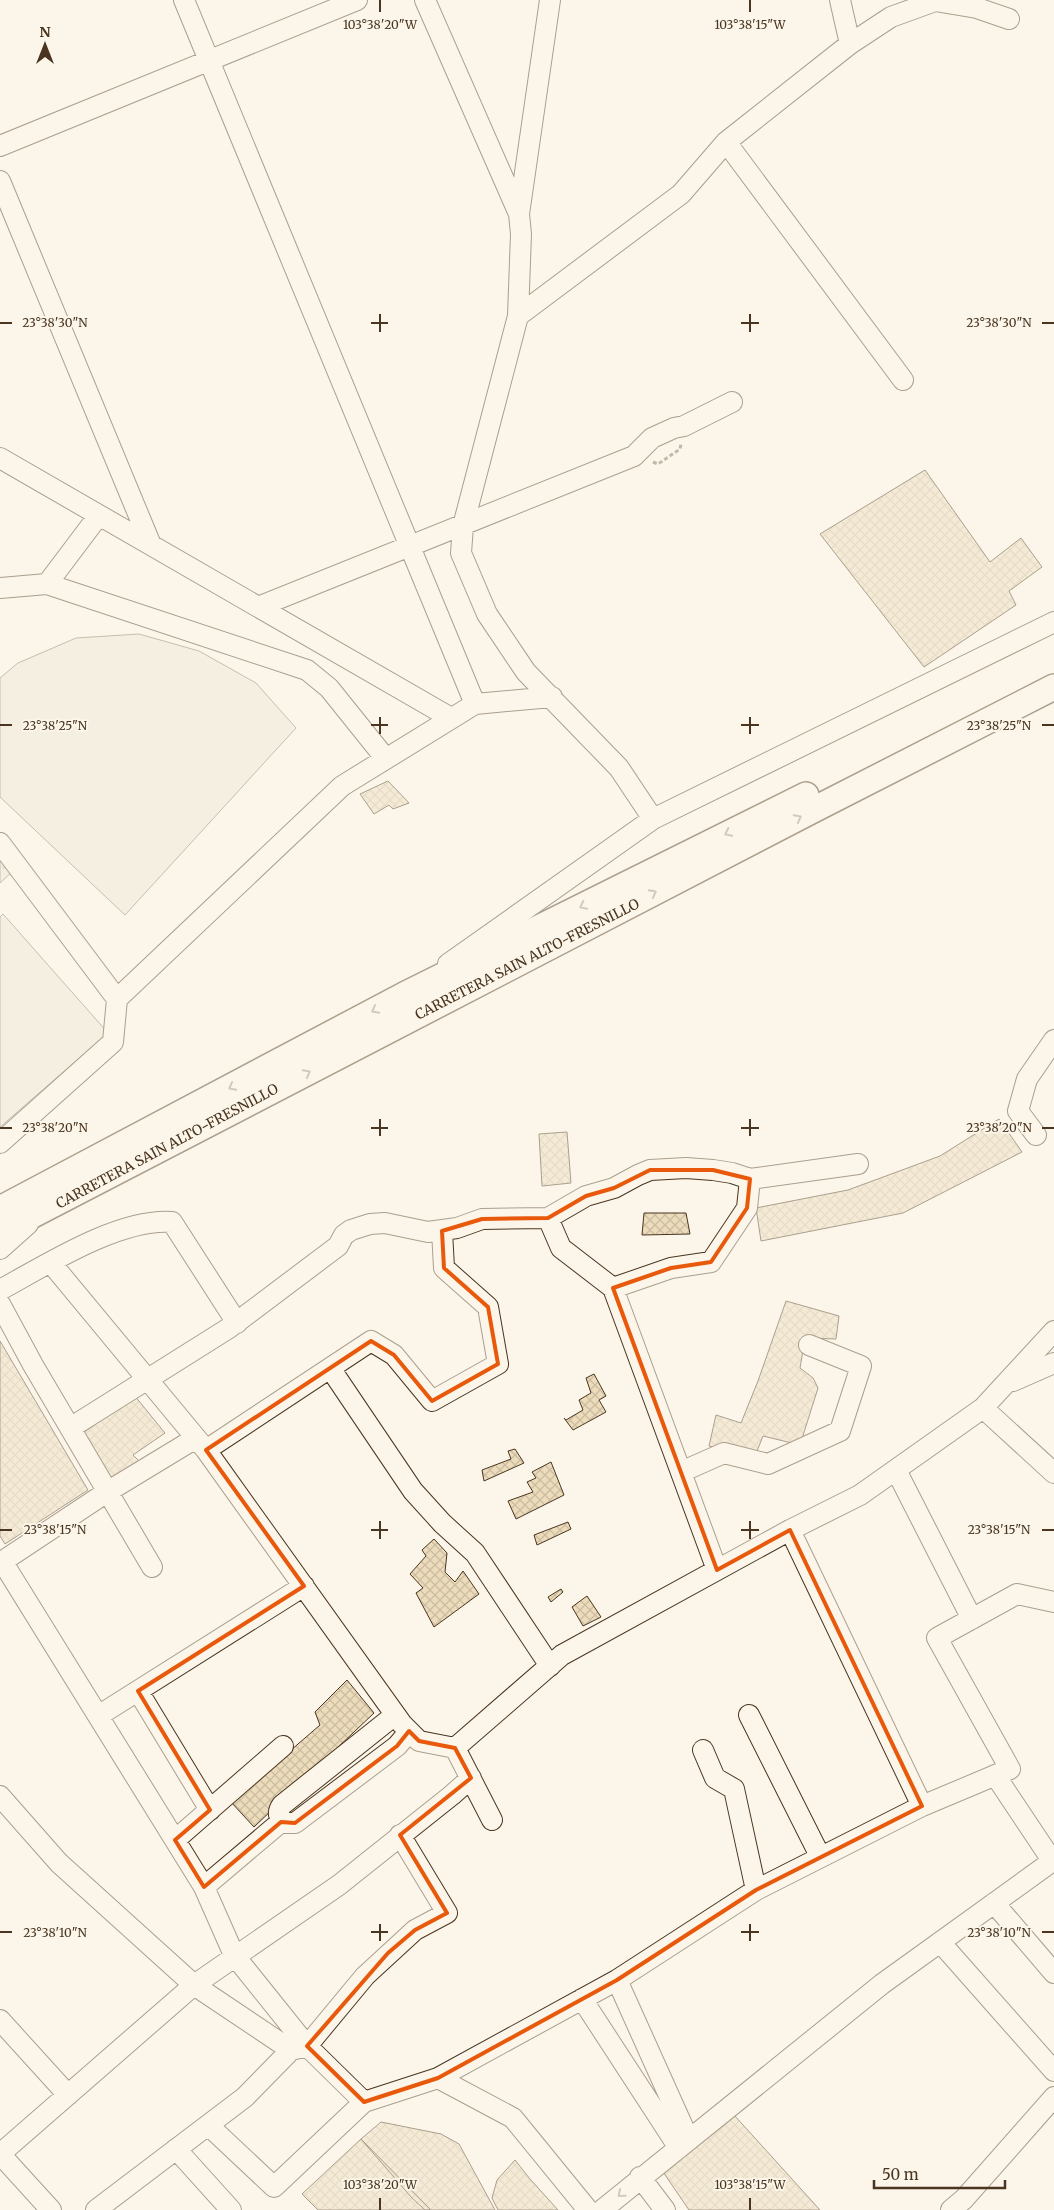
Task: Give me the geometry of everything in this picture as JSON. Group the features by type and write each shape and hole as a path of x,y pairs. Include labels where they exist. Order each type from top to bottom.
{"main road":[{"path":"0,1209 42,1200 404,995 1054,671"},
{"name":"CARRETERA SAIN ALTO-FRESNILLO","path":"0,1232 42,1200 394,1027 1054,687"}],"street":[{"path":"184,0 475,704"},
{"path":"0,146 357,0"},
{"path":"425,0 519,214"},
{"path":"550,0 519,214 521,234 518,316 463,526 461,554 487,614 526,672 619,768 653,819"},
{"path":"840,0 850,44"},
{"path":"518,316 680,194 726,142 850,44 891,17 935,1 977,8 1009,19"},
{"path":"726,142 903,380"},
{"path":"0,181 151,545"},
{"path":"258,607 634,456 652,438 674,428 684,426 732,402"},
{"path":"0,458 451,718"},
{"path":"47,584 98,515"},
{"path":"0,588 47,584 307,670 328,688 386,759"},
{"path":"394,1027 404,995 653,819 1054,622"},
{"path":"0,1143 113,1042 117,999 342,786 475,704 552,698"},
{"path":"0,843 117,999"},
{"path":"1036,1135 1018,1111 1027,1079 1054,1040"},
{"path":"70,1428 237,1322 338,1246 344,1235 351,1230 370,1224 385,1223 428,1232 458,1228 482,1220 548,1218 586,1196 614,1188 650,1170 686,1168 713,1170 732,1173 750,1180 858,1164"},
{"path":"613,1288 671,1268 712,1262 747,1208 750,1180"},
{"path":"0,1250 42,1200"},
{"path":"548,1218 561,1248 613,1288 717,1570"},
{"path":"0,1290 111,1233 158,1221 172,1222 237,1322"},
{"path":"299,2048 234,1956 204,1887 1,1562 107,1492 201,1444 330,1368 371,1341 394,1355 432,1401 498,1364 488,1308 444,1268 442,1231"},
{"path":"51,1263 201,1444 409,1732 419,1741 454,1748 492,1820"},
{"path":"0,1304 152,1567"},
{"path":"454,1748 562,1654 790,1530 860,1496 983,1408 1054,1332"},
{"path":"681,1472 724,1453 768,1464 840,1431 861,1366 809,1346"},
{"path":"1005,1384 1054,1363"},
{"path":"330,1368 413,1491 442,1523 475,1553 550,1666"},
{"path":"983,1408 1054,1474"},
{"path":"896,1470 972,1619"},
{"path":"790,1530 922,1806"},
{"path":"98,1716 304,1586"},
{"path":"208,2125 274,2187 364,2102 438,2078 617,1980 756,1890 922,1806 1010,1769 937,1638 1016,1594 1054,1602"},
{"path":"138,1691 210,1810"},
{"path":"395,1715 282,1806 279,1815 282,1821 288,1824 295,1822 397,1746 409,1732"},
{"path":"749,1715 820,1856"},
{"path":"175,1840 283,1746"},
{"path":"703,1750 715,1778 734,1789 756,1890"},
{"path":"602,2210 640,2177 684,2144 882,1984 1053,1861 996,1775"},
{"path":"51,2210 0,2154 194,1985 339,1885 471,1778"},
{"path":"0,1796 59,1863 194,1985 299,2048 364,2102"},
{"path":"204,1887 282,1821"},
{"path":"96,2210 245,2097 299,2048 365,1976 388,1954 415,1930 447,1913 400,1835"},
{"path":"994,1903 1054,1973"},
{"path":"940,1942 1054,2071"},
{"path":"617,1980 684,2144"},
{"path":"582,1999 684,2144"},
{"path":"0,2020 68,2095"},
{"path":"438,2078 513,2118 588,2210"},
{"path":"951,2210 964,2198 1054,2097"},
{"path":"176,2149 231,2210"},
{"path":"640,2177 665,2210"}],"highlighted area":[{"path":"650,1170 713,1170 750,1179 747,1208 711,1262 671,1268 613,1288 717,1570 790,1530 922,1806 756,1890 617,1980 438,2078 364,2102 307,2046 388,1953 415,1930 447,1913 400,1835 471,1778 455,1748 419,1741 409,1731 397,1746 295,1823 281,1822 204,1887 175,1840 210,1810 138,1691 304,1586 206,1450 371,1341 394,1355 432,1401 498,1364 488,1307 444,1268 442,1231 482,1219 548,1218 586,1196 614,1188"}],"green space":[{"path":"139,634 199,651 256,683 296,728 125,915 0,797 0,678 18,663 76,638"},
{"path":"0,854 13,871 0,883"},
{"path":"3,914 108,1033 0,1127 0,917"}],"building":[{"path":"925,470 990,562 1021,538 1042,567 1009,591 1016,605 924,667 820,534"},
{"path":"388,781 409,803 393,809 389,805 374,814 360,794"},
{"path":"999,1119 1022,1152 903,1213 761,1241 756,1208 848,1190 940,1156"},
{"path":"567,1132 571,1183 542,1186 539,1134"},
{"path":"644,1213 686,1213 690,1234 642,1235"},
{"path":"786,1301 839,1316 836,1339 805,1338 800,1368 813,1378 818,1388 800,1445 763,1436 755,1456 709,1446 716,1415 741,1423"},
{"path":"0,1341 88,1490 5,1544 0,1536"},
{"path":"594,1374 606,1396 599,1400 606,1412 573,1430 564,1418 566,1420 583,1410 579,1400 591,1393 586,1378"},
{"path":"134,1395 165,1433 133,1455 139,1461 108,1481 79,1436"},
{"path":"515,1449 524,1463 484,1481 482,1470 511,1459 508,1451"},
{"path":"551,1462 564,1495 516,1519 508,1501 533,1492 527,1482 536,1478 532,1472"},
{"path":"568,1522 571,1529 537,1545 534,1535"},
{"path":"434,1539 447,1553 445,1572 455,1582 463,1571 479,1594 434,1627 416,1593 423,1588 410,1574 426,1556 422,1550"},
{"path":"561,1589 563,1592 551,1602 548,1597"},
{"path":"587,1596 601,1617 583,1626 572,1607"},
{"path":"347,1680 374,1713 254,1827 231,1802 320,1725 315,1712"},
{"path":"734,2115 820,2210 689,2210 659,2166"},
{"path":"381,2122 441,2134 459,2144 495,2210 425,2210 411,2197 361,2139"},
{"path":"361,2139 431,2210 318,2210 302,2194"},
{"path":"515,2160 558,2210 498,2210 492,2198 497,2180"}]}
